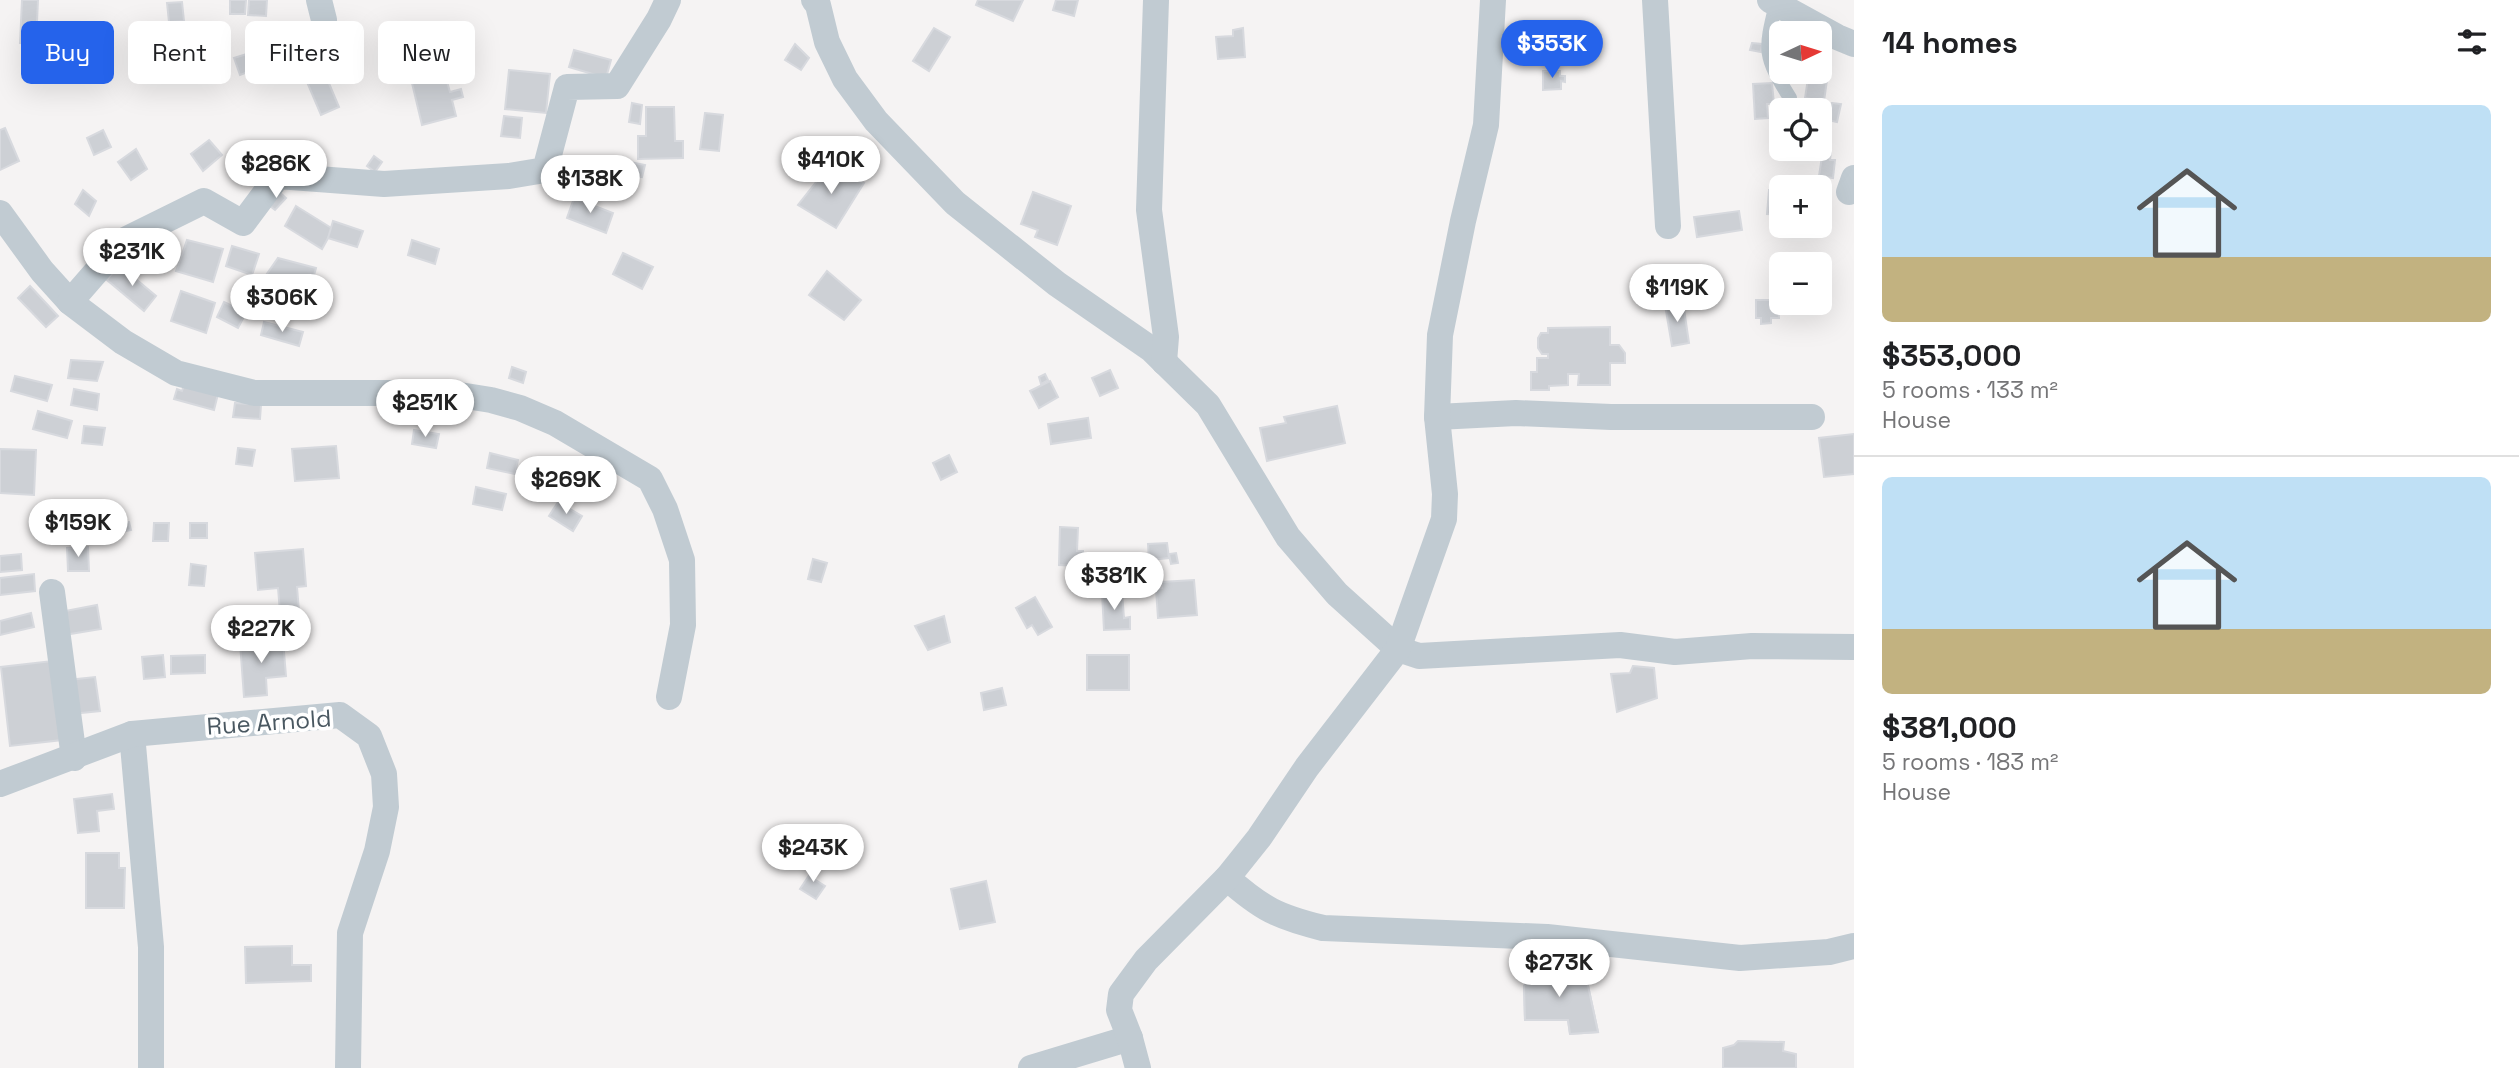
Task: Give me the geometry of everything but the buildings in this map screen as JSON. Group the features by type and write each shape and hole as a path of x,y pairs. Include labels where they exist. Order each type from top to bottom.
{"street":[{"path":"70,302 123,241 204,201 243,223 278,176 384,184 509,176 545,170 568,87 617,86 668,0"},
{"path":"1156,0 1149,211 1167,337 1164,362"},
{"path":"1138,1068 1119,1010 1121,995 1146,960 1227,878 1259,838 1307,766 1398,649 1444,519 1445,494 1437,417 1440,335 1486,125 1493,0"},
{"path":"1655,0 1668,226"},
{"path":"817,2 827,41 845,79 876,121 955,203 1057,284 1151,349 1208,405 1288,537 1337,594 1398,649 1419,656 1620,645 1675,652 1752,646 1854,647"},
{"path":"1773,2 1854,44"},
{"path":"0,213 42,271 70,302 123,342 176,373 254,393 447,393 491,400 520,408 555,423 650,479 665,509 682,560 683,625 669,697"},
{"path":"1437,417 1516,414 1812,417"},
{"path":"52,592 74,758"},
{"name":"Rue Arnold","path":"0,784 132,734 340,715 369,736 384,774 386,807 377,851 350,933 348,1068"},
{"path":"132,734 151,947 151,1068"},
{"path":"1227,878 1256,904 1291,920 1323,928 1547,937 1659,947 1740,958 1829,952 1854,946"},
{"path":"1031,1068 1130,1038"}],"lane":[{"path":"1773,2 1767,40 1770,67 1790,98"}]}
